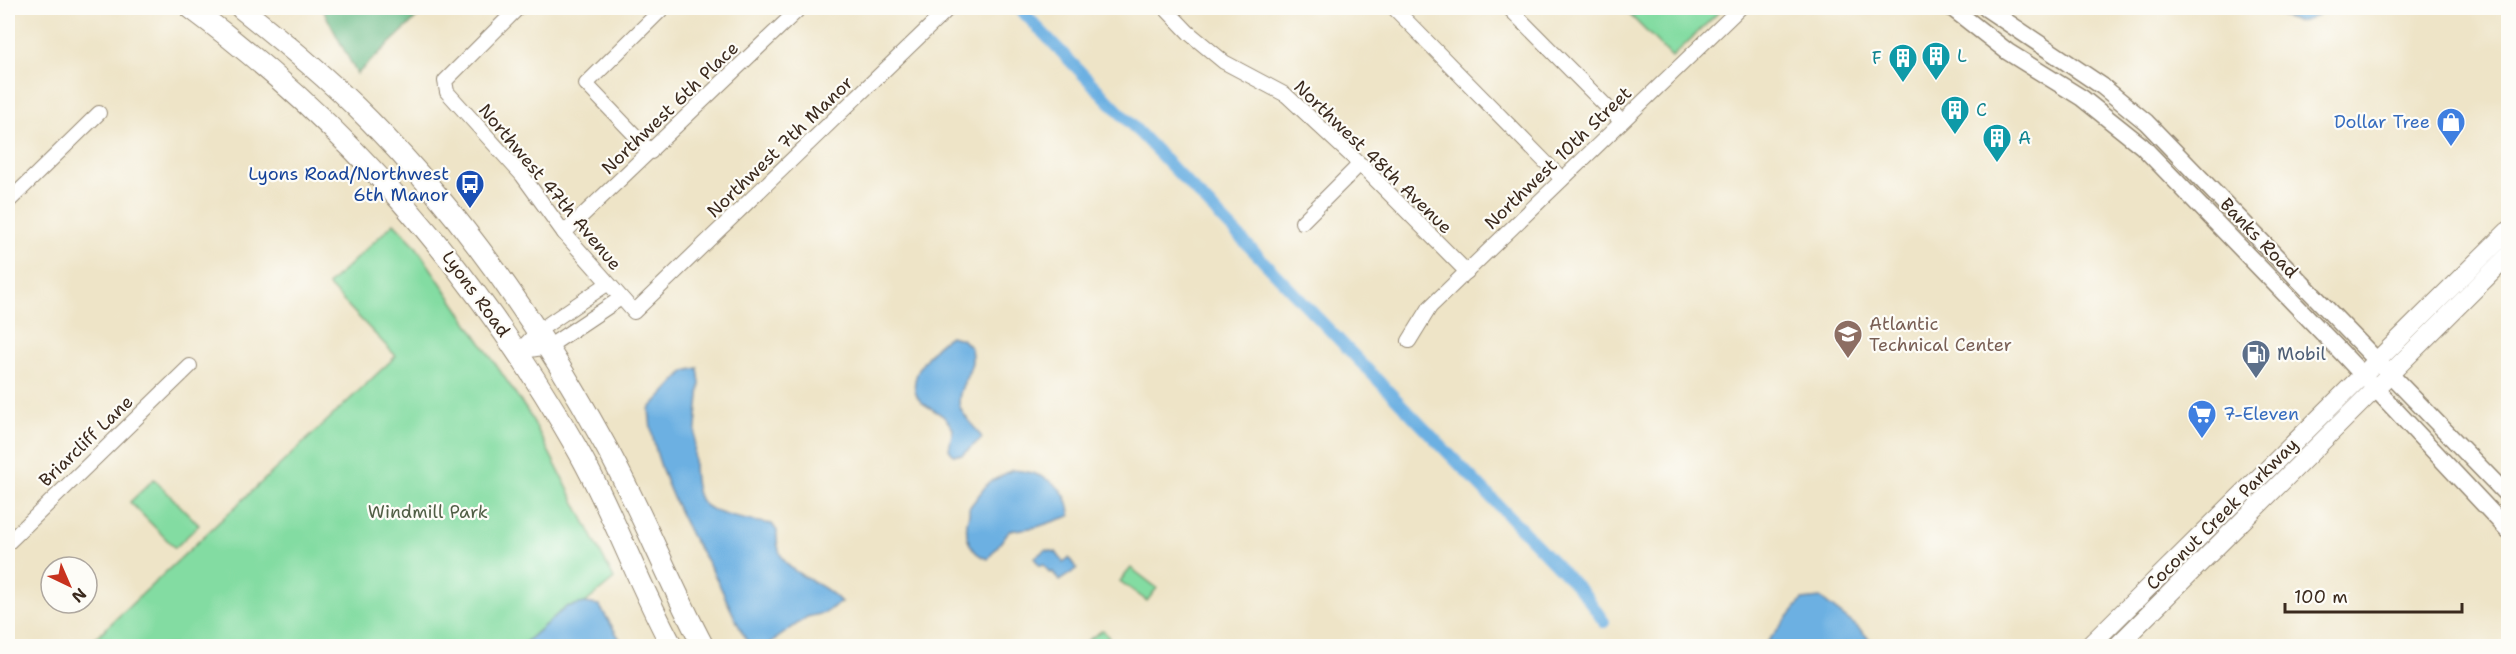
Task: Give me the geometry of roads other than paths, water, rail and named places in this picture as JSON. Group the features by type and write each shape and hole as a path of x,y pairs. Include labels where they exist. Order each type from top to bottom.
{"main road":[{"name":"Lyons Road","path":"191,8 231,37 311,106 390,186 456,264 518,352 577,448 672,646"},
{"name":"Lyons Road","path":"242,8 351,102 423,179 489,260 543,339 604,443 678,598 704,646"},
{"name":"Coconut Creek Parkway","path":"2090,646 2508,231"},
{"name":"Coconut Creek Parkway","path":"2117,646 2508,256"}],"street":[{"name":"Northwest 47th Avenue","path":"518,8 445,81 447,92 522,175 564,233 634,312"},
{"path":"651,152 586,84 663,8"},
{"name":"Northwest 6th Place","path":"564,233 800,8"},
{"name":"Northwest 7th Manor","path":"634,312 949,8"},
{"name":"Northwest 48th Avenue","path":"1165,8 1189,33 1224,62 1286,95 1360,164 1467,272"},
{"path":"1394,8 1562,179"},
{"path":"1509,8 1622,121"},
{"name":"Northwest 10th Street","path":"1409,341 1430,307 1740,8"},
{"name":"Banks Road","path":"1952,8 2008,52 2082,98 2142,146 2508,530"},
{"name":"Banks Road","path":"1986,8 2102,86 2146,122 2508,496"},
{"path":"8,202 99,113"},
{"path":"1302,222 1360,164"},
{"path":"543,339 607,284"},
{"path":"518,352 621,298"},
{"name":"Briarcliff Lane","path":"8,543 190,366"}],"water":[{"path":"2267,8 2328,8 2310,19 2298,22"},
{"path":"950,336 962,339 971,348 972,364 959,402 964,415 982,438 962,455 953,455 949,449 953,429 945,418 921,402 916,394 915,386 919,369 924,361 937,346"},
{"path":"698,368 700,383 694,462 697,492 702,502 707,507 724,514 772,524 777,531 782,558 799,574 831,593 841,602 824,613 807,617 766,646 749,645 744,636 712,570 676,505 663,474 654,441 649,409 685,371"},
{"path":"1012,470 1032,473 1059,488 1069,505 1070,516 1037,527 1009,531 988,559 977,554 968,540 969,508 988,483"},
{"path":"1045,550 1056,552 1063,562 1069,558 1077,569 1059,581 1053,572 1050,573 1043,564 1040,566 1034,558"},
{"path":"1820,598 1855,625 1877,646 1764,646 1802,600"},
{"path":"585,603 599,605 624,646 521,646 566,607"}],"waterway":[{"path":"1019,8 1586,596 1604,622"}],"place":[{"name":"L","path":"1936,82"},
{"name":"F","path":"1903,84"},
{"name":"C","path":"1955,136"},
{"name":"Dollar Tree","path":"2451,148"},
{"name":"A","path":"1997,164"},
{"name":"Lyons Road/Northwest 6th Manor","path":"470,210"},
{"name":"Atlantic Technical Center","path":"1848,360"},
{"name":"Mobil","path":"2256,380"},
{"name":"7-Eleven","path":"2202,440"}],"park label":[{"name":"Windmill Park","path":"428,512"}]}
